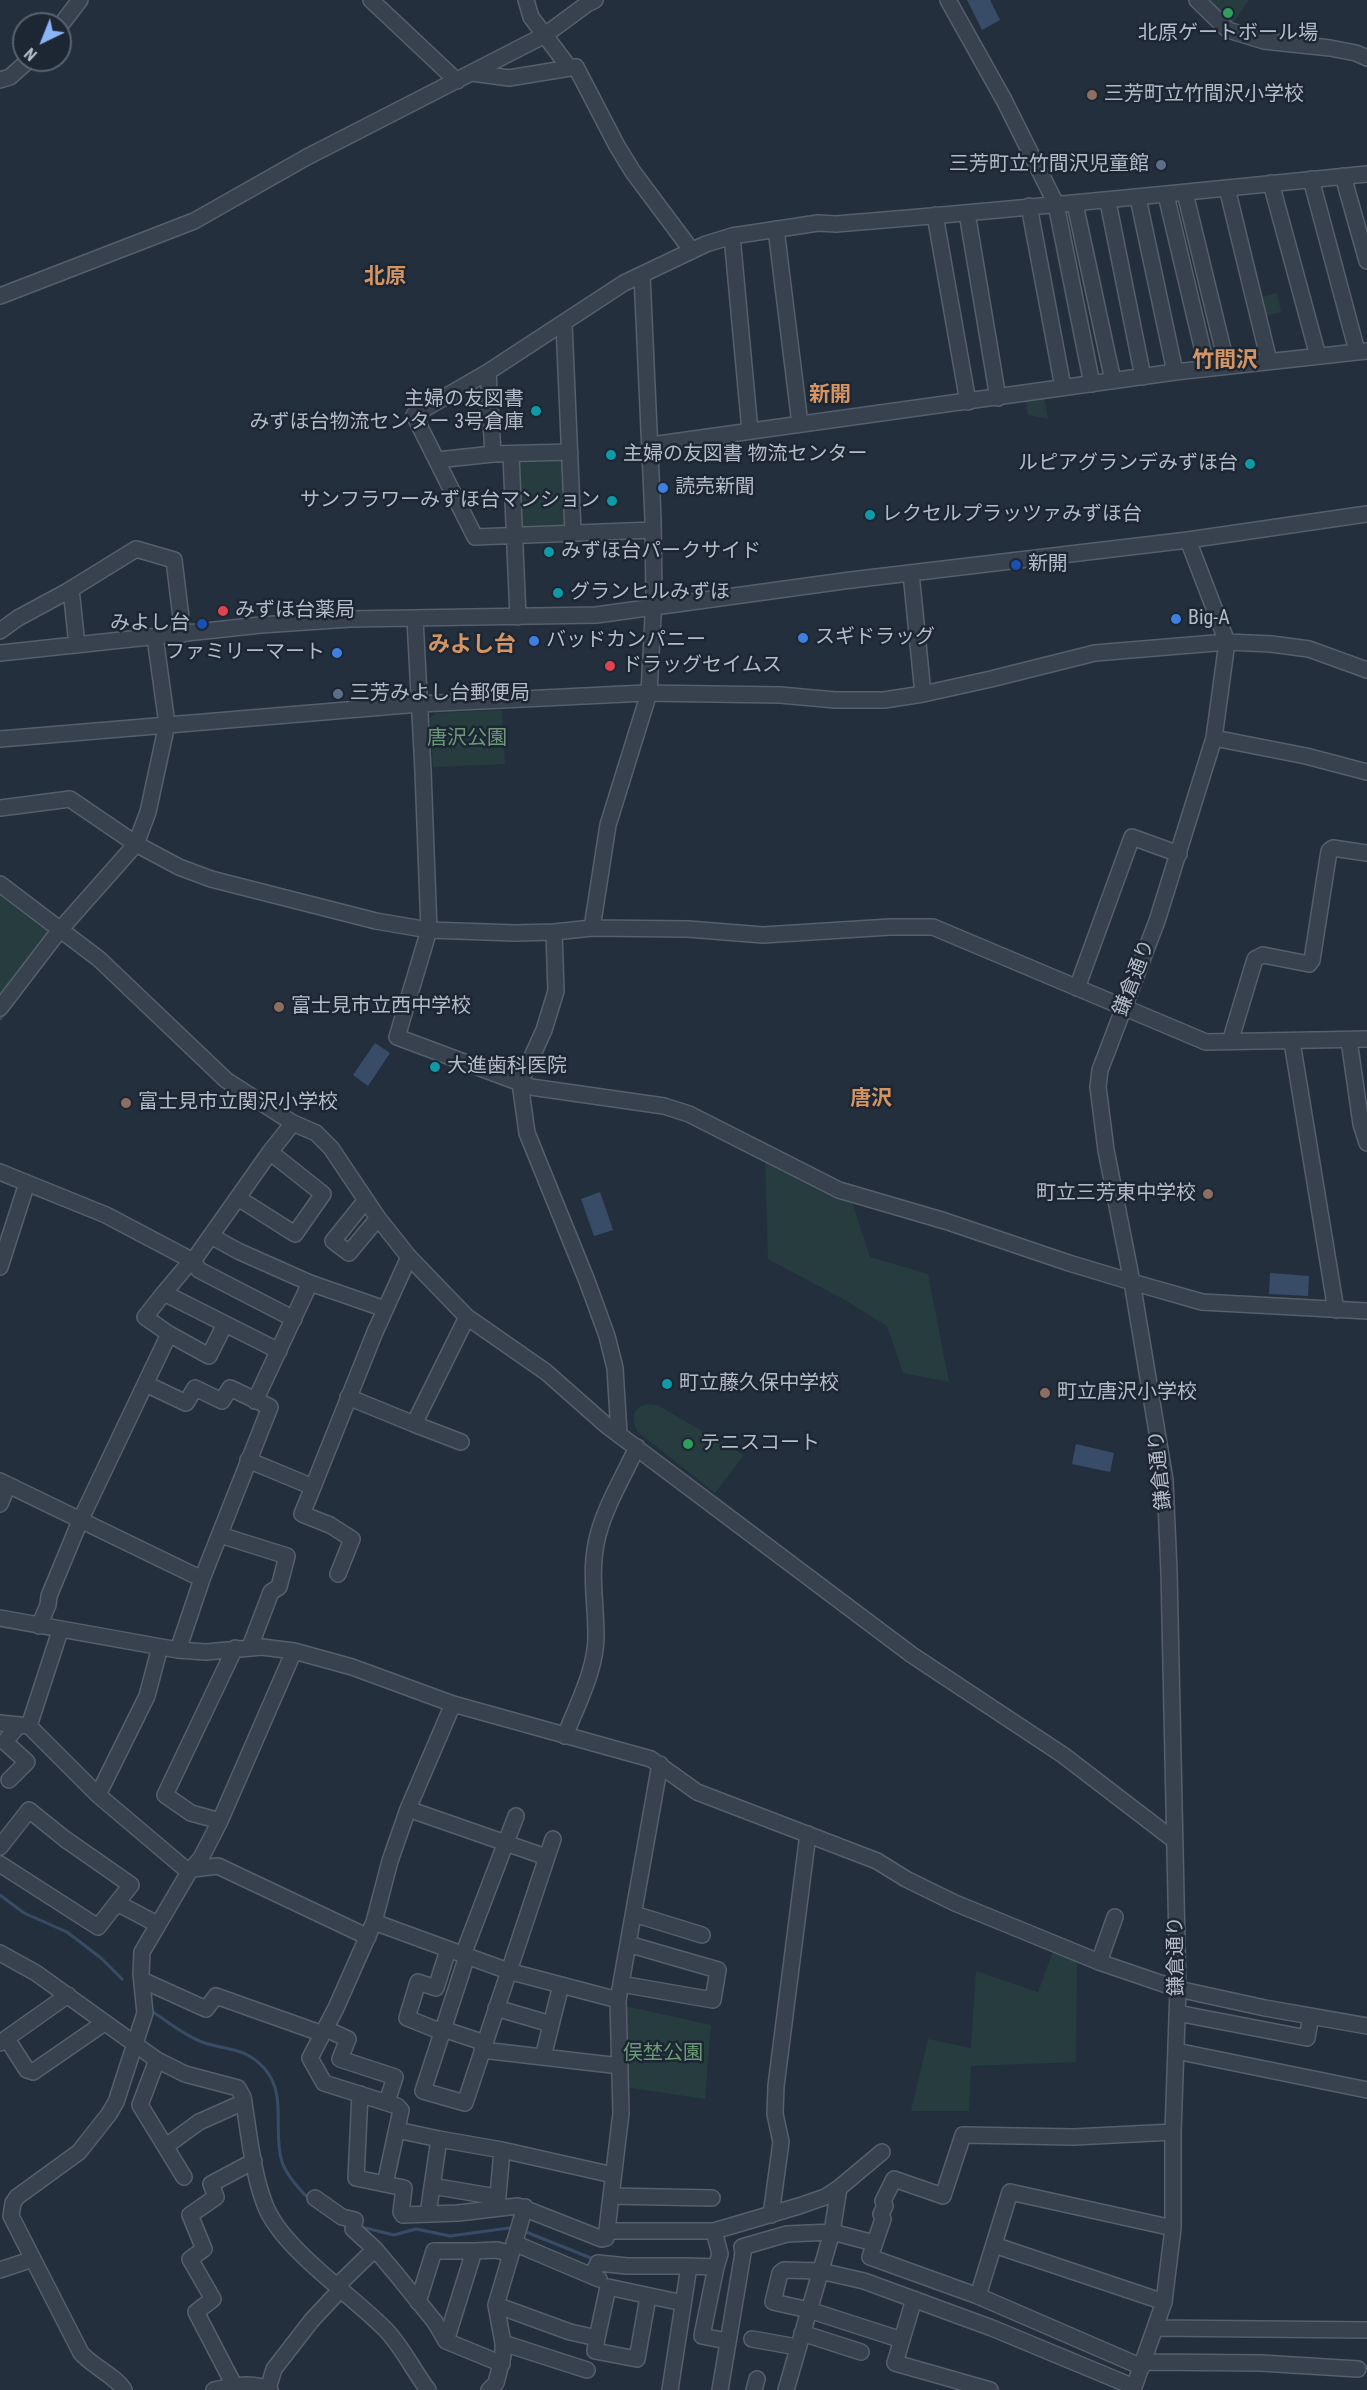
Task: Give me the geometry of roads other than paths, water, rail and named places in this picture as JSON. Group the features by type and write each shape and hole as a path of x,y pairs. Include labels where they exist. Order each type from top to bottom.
{"street":[{"path":"71,12 80,0"},
{"path":"371,0 457,81"},
{"path":"526,0 531,17 568,66"},
{"path":"948,0 1004,100 1056,204 1092,384"},
{"path":"1197,0 1228,30 1263,41 1330,48 1356,53 1367,58"},
{"path":"0,296 194,221 307,157 544,35 590,1"},
{"path":"472,73 509,78 576,66 617,146 659,209 692,251"},
{"path":"653,530 475,537 414,416 488,372 624,283 692,251 732,236 818,223 836,224 1029,206 1108,202 1367,174"},
{"path":"1343,176 1367,261"},
{"path":"651,445 1175,372 1362,351 1311,179"},
{"path":"1271,183 1318,356"},
{"path":"1227,188 1269,362"},
{"path":"1185,193 1227,366"},
{"path":"1166,195 1207,368"},
{"path":"1138,198 1175,372"},
{"path":"1108,202 1143,377"},
{"path":"1076,204 1113,381"},
{"path":"1029,206 1063,387"},
{"path":"967,213 998,398"},
{"path":"935,215 968,402"},
{"path":"776,229 800,424"},
{"path":"732,236 750,431"},
{"path":"592,928 608,825 649,693 653,608 653,530 642,275"},
{"path":"0,284 17,289"},
{"path":"564,323 573,532"},
{"path":"488,372 493,454"},
{"path":"436,460 493,454 570,452"},
{"path":"511,455 518,617"},
{"path":"0,653 261,625 350,619 596,615 910,573 1188,540 1367,514"},
{"name":"鎌倉通り","path":"1133,2389 1166,2295 1173,2228 1173,2132 1178,1989 1166,1497 1132,1282 1106,1150 1098,1088 1100,1070 1157,921 1214,738 1227,642 1188,540"},
{"path":"0,631 18,618 136,549 174,560 183,634"},
{"path":"910,573 923,694"},
{"path":"71,589 77,645"},
{"path":"415,619 429,930 397,1037 520,1083 568,1094 664,1106 689,1114 839,1190 1202,1302 1367,1311"},
{"path":"0,1008 59,930 136,844 148,812 167,724 155,637"},
{"path":"0,739 419,704 649,693 780,695 835,700 884,700 923,694 1095,653 1227,642 1309,649 1367,670"},
{"path":"1214,738 1306,756 1367,772"},
{"path":"0,808 70,799 136,844 179,867 239,888 376,921 429,930 554,932 592,928 688,928 763,935 890,927 933,927 1206,1042 1367,1039"},
{"path":"1077,988 1132,837 1179,854"},
{"path":"1230,1042 1255,959 1263,955 1309,964 1312,960 1329,851 1333,848 1367,853"},
{"path":"0,884 107,966 226,1080 293,1123 316,1133 331,1148 378,1218 409,1257 467,1317 546,1372 619,1434 933,1670 1063,1755 1174,1840"},
{"path":"554,932 556,991 544,1030 520,1083 527,1133 607,1336 615,1368 619,1434"},
{"path":"1349,1040 1361,1124 1367,1143"},
{"path":"1292,1041 1317,1206 1336,1310"},
{"path":"225,1324 209,1356 169,1334 145,1317 212,1236 293,1123"},
{"path":"238,1198 295,1234 323,1194 270,1152"},
{"path":"0,1172 106,1215 192,1261 199,1270 294,1319"},
{"path":"0,1267 27,1183"},
{"path":"366,1200 333,1241 349,1253 378,1218"},
{"path":"212,1236 238,1251 310,1282 385,1309"},
{"path":"338,1574 352,1539 302,1514 385,1309 409,1257"},
{"path":"255,1401 310,1282"},
{"path":"164,1293 279,1351"},
{"path":"414,1424 467,1317"},
{"path":"39,1626 80,1521 169,1334"},
{"path":"146,1384 186,1403 195,1388 222,1401 230,1388 270,1407 202,1579 178,1650"},
{"path":"348,1398 461,1443"},
{"path":"565,1736 594,1656 596,1636 592,1568 596,1543 601,1525 637,1447"},
{"path":"248,1460 313,1486"},
{"path":"0,1504 4,1483 202,1579"},
{"path":"220,1535 287,1556 279,1587 272,1592 250,1647"},
{"path":"0,1618 178,1650 206,1652 250,1647 294,1651 352,1667 453,1704 651,1759 698,1792 877,1861 906,1879 955,1903 1099,1962 1178,1989 1265,2008 1367,2026"},
{"path":"9,1780 27,1762 6,1743 7,1739 24,1725 60,1630"},
{"path":"98,1795 147,1696 160,1647"},
{"path":"220,1821 191,1813 165,1795 235,1648"},
{"path":"124,2390 118,2382 93,2365 81,2353 33,2259 6,2219 17,2197 79,2152 109,2115 122,2086 146,2013 142,1980 142,1952 220,1821 294,1651"},
{"path":"385,2184 401,2110 398,2106 387,2102 324,2083 310,2058 371,1930 390,1861 408,1809 453,1704"},
{"path":"0,1724 24,1725 98,1795 191,1870 218,1866 371,1930 448,1950 508,1971 618,2000"},
{"path":"432,2186 497,2203 525,2207 602,2239 606,2238 621,2113 618,2000 660,1764"},
{"path":"408,1809 546,1857"},
{"path":"0,1847 29,1810 65,1839 131,1885 98,1927 0,1864"},
{"path":"516,1816 465,1956 423,2091 465,2103 553,1839"},
{"path":"771,2214 781,2142 775,2114 776,2086 808,1834"},
{"path":"117,1903 157,1924"},
{"path":"634,1914 702,1935"},
{"path":"1099,1962 1115,1917"},
{"path":"621,1984 713,2001 718,1970 628,1944"},
{"path":"448,1950 436,1988 418,1982 407,2018 483,2046 543,2057 620,2066"},
{"path":"0,1970 7,1956 68,1995 157,2060 185,2074 238,2088 244,2102 254,2161 265,2206 281,2233 386,2330 410,2361 428,2390"},
{"path":"142,1980 206,2008 216,1996 348,2039 340,2059 395,2077 387,2102"},
{"path":"543,2057 561,1985"},
{"path":"68,1995 3,2041 27,2070 33,2072 104,2023"},
{"path":"496,2008 551,2024"},
{"path":"1262,2030 1265,2008"},
{"path":"1177,2013 1307,2038 1311,2016"},
{"path":"1176,2051 1367,2090"},
{"path":"157,2060 140,2105 184,2177"},
{"path":"360,2094 356,2178 405,2188 401,2212 403,2215 428,2214 497,2203"},
{"path":"166,2146 199,2122 244,2102"},
{"path":"397,2130 502,2150 613,2175"},
{"path":"1173,2132 1074,2137 963,2135 943,2196 894,2179 883,2200 885,2206 881,2214 883,2219 870,2257 978,2296 1143,2365 1261,2363 1358,2369"},
{"path":"428,2214 439,2139"},
{"path":"497,2203 502,2150"},
{"path":"607,2231 714,2231 825,2197 882,2152"},
{"path":"234,2385 196,2312 213,2299 190,2259 204,2249 190,2215 216,2197 211,2184 254,2161"},
{"path":"786,2390 832,2232 839,2188"},
{"path":"978,2296 1010,2192 1173,2228"},
{"path":"611,2196 712,2198"},
{"path":"315,2198 342,2217 355,2220 354,2225 435,2322 446,2341 502,2364"},
{"path":"489,2390 496,2383 502,2364 503,2343 496,2305 525,2207"},
{"path":"714,2231 718,2260 702,2336 727,2341"},
{"path":"592,2275 598,2263 627,2266 689,2266 718,2260 742,2247 787,2234 832,2232 874,2243"},
{"path":"994,2245 1166,2295"},
{"path":"720,2390 743,2253 742,2247"},
{"path":"214,2390 234,2385 260,2386 269,2389 274,2369 339,2287 375,2249"},
{"path":"418,2302 434,2251 512,2249 592,2275 608,2287 683,2303"},
{"path":"446,2341 474,2251"},
{"path":"0,2270 33,2259"},
{"path":"670,2390 689,2266"},
{"path":"902,2340 809,2310 773,2302 780,2273 784,2270 820,2271 864,2281 1013,2336 1133,2389"},
{"path":"608,2287 595,2351 637,2359 648,2296"},
{"path":"914,2299 895,2363 990,2390"},
{"path":"496,2305 570,2332 597,2338"},
{"path":"1156,2328 1367,2330"},
{"path":"752,2339 800,2340 861,2352"},
{"path":"503,2343 587,2370"}],"water":[{"path":"967,0 990,0 1000,20 982,30"},
{"path":"375,1043 390,1053 368,1086 353,1075"},
{"path":"600,1192 613,1230 594,1236 581,1199"},
{"path":"1270,1273 1309,1276 1308,1296 1269,1294"},
{"path":"1076,1444 1114,1453 1110,1472 1072,1464"}],"waterway":[{"path":"0,1019 5,1013"},
{"path":"0,1895 24,1913 67,1932 101,1958 122,1979"},
{"path":"150,2010 195,2039 242,2052 264,2068 276,2089 278,2138 282,2162 290,2177 309,2199"},
{"path":"361,2227 394,2235 416,2229 450,2236 509,2228"},
{"path":"526,2232 591,2258"}],"place":[{"name":"北原ゲートボール場","path":"1228,13"},
{"name":"三芳町立竹間沢小学校","path":"1092,95"},
{"name":"三芳町立竹間沢児童館","path":"1161,165"},
{"name":"主婦の友図書 みずほ台物流センター 3号倉庫","path":"536,411"},
{"name":"主婦の友図書 物流センター","path":"611,455"},
{"name":"ルピアグランデみずほ台","path":"1250,464"},
{"name":"読売新聞","path":"663,488"},
{"name":"サンフラワーみずほ台マンション","path":"612,501"},
{"name":"レクセルプラッツァみずほ台","path":"870,515"},
{"name":"みずほ台パークサイド","path":"549,552"},
{"name":"新開","path":"1016,565"},
{"name":"グランヒルみずほ","path":"558,593"},
{"name":"みずほ台薬局","path":"223,611"},
{"name":"Big-A","path":"1176,619"},
{"name":"みよし台","path":"202,624"},
{"name":"スギドラッグ","path":"803,638"},
{"name":"バッドカンパニー","path":"534,641"},
{"name":"ファミリーマート","path":"337,653"},
{"name":"ドラッグセイムス","path":"610,666"},
{"name":"三芳みよし台郵便局","path":"338,694"},
{"name":"富士見市立西中学校","path":"279,1007"},
{"name":"大進歯科医院","path":"435,1067"},
{"name":"富士見市立関沢小学校","path":"126,1103"},
{"name":"町立三芳東中学校","path":"1208,1194"},
{"name":"町立藤久保中学校","path":"667,1384"},
{"name":"町立唐沢小学校","path":"1045,1393"},
{"name":"テニスコート","path":"688,1444"}],"district":[{"name":"北原","path":"385,278"},
{"name":"竹間沢","path":"1225,361"},
{"name":"新開","path":"830,396"},
{"name":"みよし台","path":"472,645"},
{"name":"唐沢","path":"871,1100"}],"park label":[{"name":"唐沢公園","path":"467,739"},
{"name":"俣埜公園","path":"663,2054"}]}
